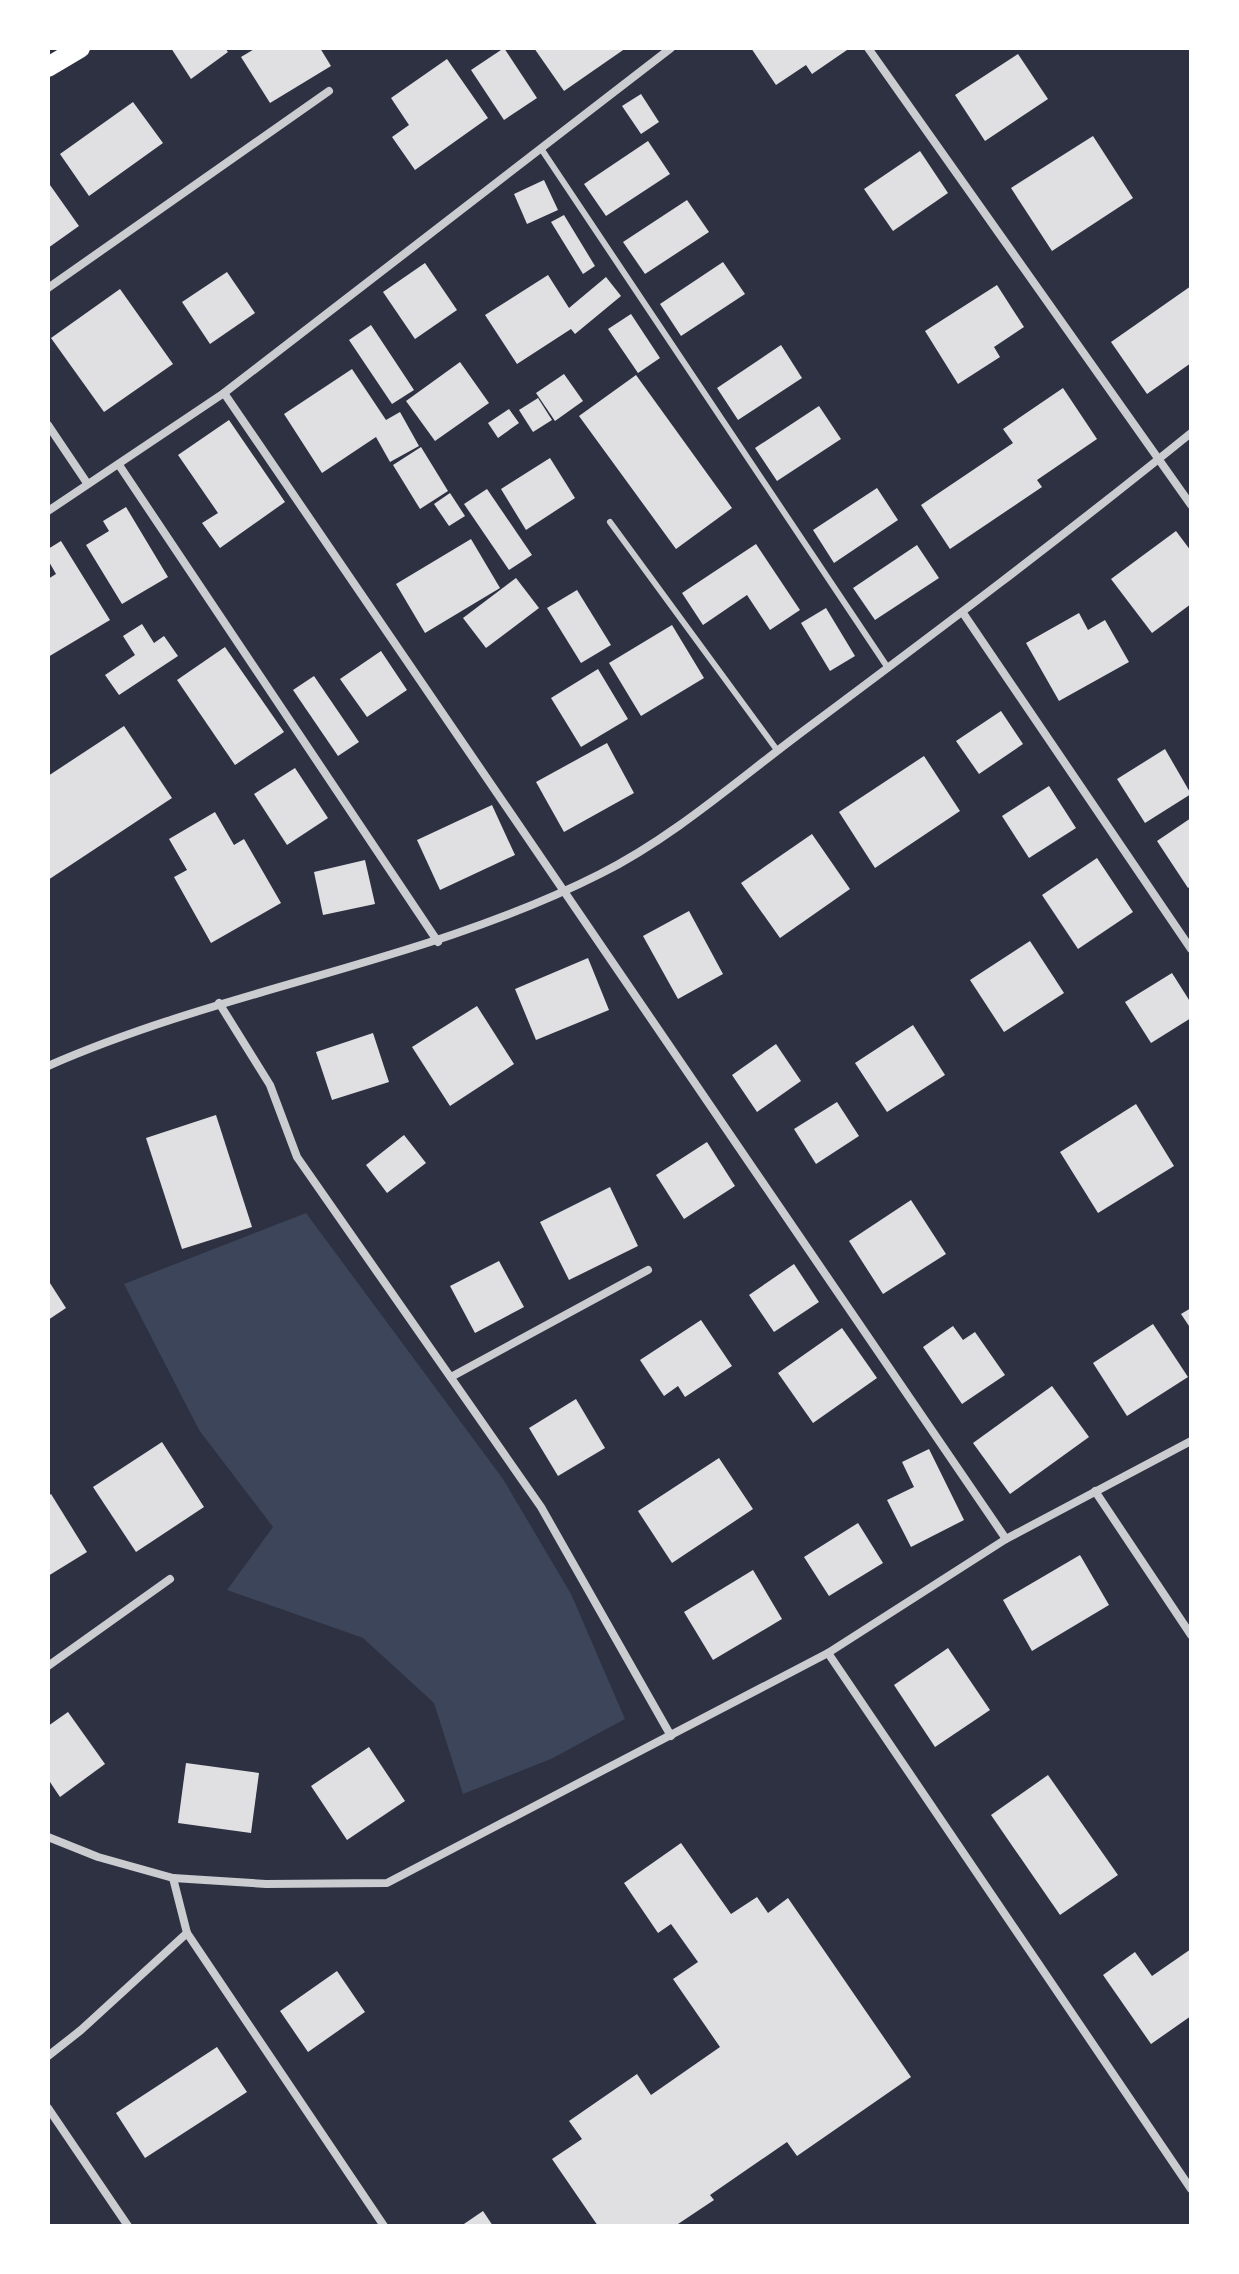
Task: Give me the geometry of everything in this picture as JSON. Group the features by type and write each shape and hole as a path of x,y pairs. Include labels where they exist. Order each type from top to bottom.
{"main road":[{"path":"48,67 80,48"}],"street":[{"path":"48,511 224,393 671,48"},
{"path":"868,48 1191,505"},
{"path":"48,288 329,91"},
{"path":"224,393 1006,1539"},
{"path":"48,425 87,483"},
{"path":"48,1066 123,1033 438,942 603,873 667,832 963,613 1191,433"},
{"path":"119,465 438,942"},
{"path":"963,613 1191,949"},
{"path":"219,1003 270,1085 297,1157 541,1507 671,1736"},
{"path":"451,1377 648,1270"},
{"path":"48,1837 98,1857 173,1878 266,1884 387,1883 828,1653 1006,1539 1191,1441"},
{"path":"1095,1491 1191,1635"},
{"path":"48,1666 170,1579"},
{"path":"828,1653 1191,2189"},
{"path":"173,1878 187,1933 384,2226"},
{"path":"48,2056 187,1933"},
{"path":"48,2108 128,2226"}],"lane":[{"path":"542,150 888,668"},
{"path":"610,522 777,750"}],"shaded area":[{"path":"306,1213 503,1479 571,1594 625,1719 551,1759 463,1794 434,1703 363,1638 227,1590 273,1527 199,1430 124,1284"}],"building":[{"path":"171,48 225,48 228,52 191,79"},
{"path":"256,48 320,48 331,66 270,103 241,57"},
{"path":"504,48 537,98 504,120 471,70"},
{"path":"534,48 626,48 564,91"},
{"path":"751,48 847,50 812,74 806,65 776,85"},
{"path":"1018,54 1048,99 985,141 955,95"},
{"path":"447,59 488,118 415,170 392,137 409,125 391,98"},
{"path":"641,94 659,122 641,134 622,106"},
{"path":"133,102 163,143 89,196 60,154"},
{"path":"1093,136 1133,198 1052,251 1011,188"},
{"path":"648,141 670,174 606,216 584,184"},
{"path":"920,151 948,193 893,231 864,189"},
{"path":"544,180 558,210 527,224 514,194"},
{"path":"50,185 79,226 48,248 48,187"},
{"path":"687,200 709,232 645,274 623,242"},
{"path":"564,215 595,266 583,274 551,222"},
{"path":"723,262 745,294 681,336 660,304"},
{"path":"425,263 457,310 415,339 383,292"},
{"path":"227,272 255,313 210,344 182,302"},
{"path":"548,275 569,308 606,277 621,296 575,334 571,329 517,364 485,315"},
{"path":"997,285 1024,327 994,347 1000,357 958,384 925,331"},
{"path":"1191,286 1191,363 1147,394 1111,342"},
{"path":"120,289 173,364 104,412 51,338"},
{"path":"631,314 660,358 638,373 608,329"},
{"path":"371,325 414,390 392,404 349,340"},
{"path":"781,345 802,378 738,420 717,388"},
{"path":"460,362 489,403 435,441 406,401"},
{"path":"352,369 386,420 400,412 419,446 390,462 376,437 322,473 284,414"},
{"path":"564,374 583,401 555,421 536,393"},
{"path":"636,375 732,508 676,549 579,416"},
{"path":"1063,388 1097,439 1037,480 1042,487 950,549 921,505 1013,443 1003,429"},
{"path":"538,398 552,420 533,432 519,410"},
{"path":"819,406 841,439 777,481 755,448"},
{"path":"509,409 519,423 498,438 488,423"},
{"path":"229,420 285,502 220,548 202,523 218,513 178,455"},
{"path":"421,447 448,491 420,509 393,465"},
{"path":"550,458 575,498 526,530 501,489"},
{"path":"877,488 898,520 834,563 813,530"},
{"path":"487,489 532,555 509,570 464,504"},
{"path":"450,493 465,516 449,526 434,504"},
{"path":"126,507 168,577 122,604 86,545 109,531 103,521"},
{"path":"1176,531 1191,551 1191,604 1152,633 1111,579"},
{"path":"471,539 500,588 425,633 396,584"},
{"path":"61,541 110,620 48,657 48,579 56,574 48,560 48,549"},
{"path":"756,544 800,610 770,630 747,595 703,625 682,593"},
{"path":"917,545 939,578 875,620 853,588"},
{"path":"516,578 539,608 486,648 463,618"},
{"path":"577,590 611,645 581,663 547,608"},
{"path":"826,608 855,656 830,671 801,623"},
{"path":"1079,613 1088,630 1105,620 1129,662 1059,701 1026,643"},
{"path":"142,624 154,643 164,636 178,656 119,695 105,675 135,655 123,636"},
{"path":"672,625 704,678 641,716 609,663"},
{"path":"225,647 284,732 235,765 177,680"},
{"path":"381,651 407,690 367,717 340,679"},
{"path":"598,669 628,719 581,747 551,698"},
{"path":"314,676 359,742 338,756 293,690"},
{"path":"1001,711 1023,744 979,774 956,741"},
{"path":"124,726 172,798 48,880 48,776"},
{"path":"607,743 634,793 564,832 536,782"},
{"path":"1165,749 1191,794 1145,823 1117,779"},
{"path":"924,756 960,811 875,868 839,812"},
{"path":"295,768 328,818 287,845 254,794"},
{"path":"1049,786 1076,828 1029,858 1002,816"},
{"path":"492,805 515,855 440,890 417,840"},
{"path":"215,812 234,845 244,839 281,903 211,943 174,877 187,870 169,839"},
{"path":"1191,818 1191,886 1188,888 1157,841"},
{"path":"812,834 850,889 780,938 741,883"},
{"path":"1097,858 1133,912 1078,949 1042,895"},
{"path":"365,860 375,904 323,915 314,872"},
{"path":"689,911 723,974 678,999 643,936"},
{"path":"1030,941 1064,993 1004,1032 970,980"},
{"path":"588,958 609,1010 536,1040 515,989"},
{"path":"1172,973 1191,1003 1191,1018 1151,1043 1125,1002"},
{"path":"477,1006 514,1064 450,1106 412,1047"},
{"path":"913,1025 945,1075 887,1112 855,1063"},
{"path":"373,1033 389,1082 332,1100 316,1052"},
{"path":"776,1044 801,1081 757,1112 732,1075"},
{"path":"837,1102 859,1136 816,1164 794,1129"},
{"path":"1136,1104 1174,1166 1098,1213 1060,1152"},
{"path":"216,1115 252,1227 182,1249 146,1138"},
{"path":"404,1135 426,1163 387,1193 366,1165"},
{"path":"707,1142 735,1186 684,1219 656,1175"},
{"path":"610,1187 638,1246 569,1280 540,1222"},
{"path":"911,1200 946,1254 883,1294 849,1241"},
{"path":"499,1261 524,1307 475,1333 450,1286"},
{"path":"794,1264 819,1302 774,1332 749,1295"},
{"path":"48,1280 66,1308 48,1320"},
{"path":"1191,1308 1191,1329 1181,1314"},
{"path":"701,1320 732,1366 685,1397 678,1386 664,1396 640,1360"},
{"path":"1153,1324 1188,1377 1127,1416 1093,1363"},
{"path":"953,1326 963,1340 975,1332 1005,1375 962,1404 923,1347"},
{"path":"842,1328 877,1378 813,1423 778,1373"},
{"path":"1052,1386 1089,1437 1010,1494 973,1443"},
{"path":"576,1399 605,1448 558,1476 529,1428"},
{"path":"162,1442 204,1507 136,1552 93,1487"},
{"path":"929,1449 964,1520 911,1547 887,1500 914,1487 902,1462"},
{"path":"719,1458 753,1509 672,1563 638,1511"},
{"path":"51,1494 87,1552 48,1576 48,1496"},
{"path":"858,1523 883,1563 829,1596 804,1557"},
{"path":"1080,1555 1109,1605 1032,1651 1003,1600"},
{"path":"753,1570 782,1619 713,1660 684,1612"},
{"path":"948,1648 990,1710 935,1747 894,1685"},
{"path":"68,1712 105,1764 60,1797 48,1779 48,1726"},
{"path":"369,1747 405,1801 347,1840 311,1786"},
{"path":"186,1763 259,1773 251,1833 178,1823"},
{"path":"1048,1775 1118,1875 1060,1915 991,1815"},
{"path":"681,1843 731,1914 757,1897 768,1913 788,1898 911,2077 797,2156 787,2142 710,2195 714,2200 675,2226 598,2226 552,2159 582,2139 569,2121 637,2074 651,2095 720,2047 673,1979 698,1962 671,1924 658,1933 624,1883"},
{"path":"1191,1949 1191,2016 1151,2044 1103,1975 1135,1952 1152,1976"},
{"path":"337,1971 365,2012 308,2052 280,2011"},
{"path":"217,2047 247,2092 145,2158 116,2113"},
{"path":"483,2211 493,2226 461,2226"}]}
